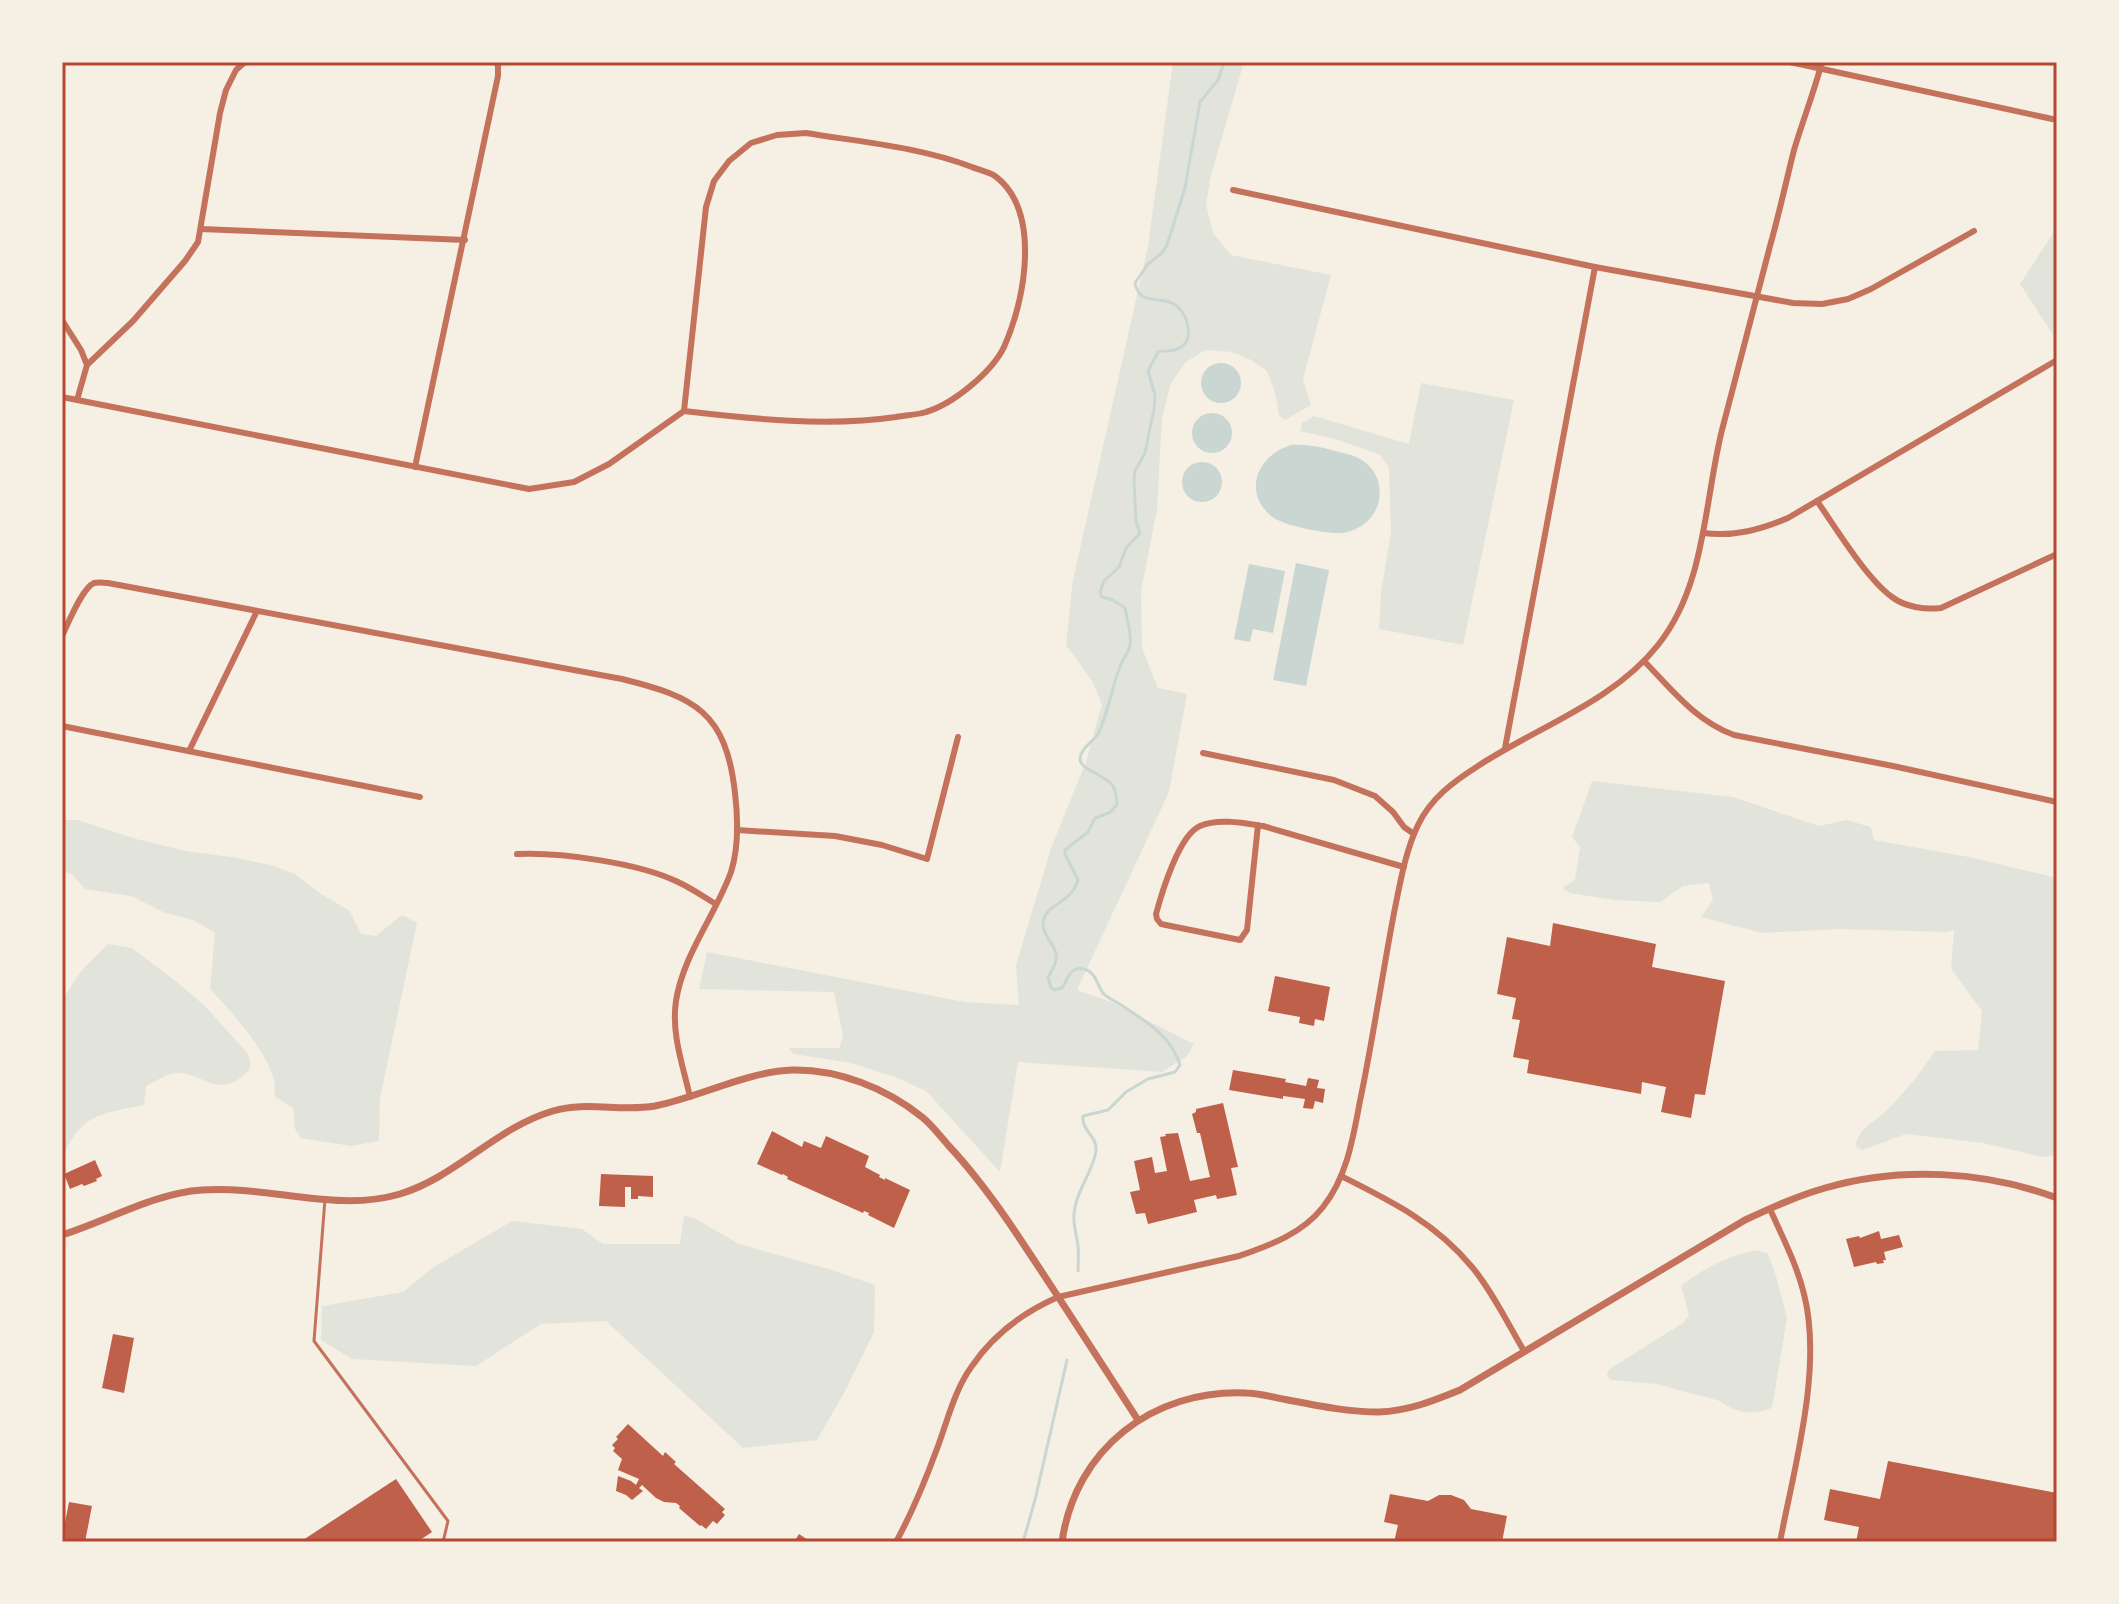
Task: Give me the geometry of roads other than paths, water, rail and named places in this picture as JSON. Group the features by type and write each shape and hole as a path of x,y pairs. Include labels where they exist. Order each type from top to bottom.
{"street":[{"path":"77,400 87,365 133,321 198,242 226,90 236,70 245,62"},
{"path":"415,467 498,76 496,62"},
{"path":"1790,62 1821,65 2057,120"},
{"path":"896,1542 922,1489 955,1398 970,1368 987,1346 1007,1328 1058,1297 1239,1256 1263,1247 1305,1225 1324,1207 1349,1156 1404,867 1419,822 1452,783 1505,748 1610,690 1645,662 1678,615 1690,585 1703,533 1720,440 1756,297 1795,148 1821,65"},
{"path":"62,397 529,489 574,482 609,464 684,411 830,422 876,420 927,412 958,396 986,371 1003,349 1018,305 1025,265 1023,228 1013,197 994,176 927,153 806,133 777,135 751,143 729,161 714,181 706,207 684,411"},
{"path":"1233,190 1595,267 1793,303 1822,304 1848,299 1974,231"},
{"path":"201,229 465,240"},
{"path":"1505,748 1595,267"},
{"path":"62,320 87,365"},
{"path":"1703,533 1719,535 1767,527 1788,518 2057,360"},
{"path":"1817,501 1853,552 1893,599 1927,609 1941,608 2057,554"},
{"path":"62,636 91,585 108,583 622,679 658,688 688,702 705,715 723,738 733,772 737,830 732,869 689,959 676,1001 675,1029 690,1097"},
{"path":"189,751 257,611"},
{"path":"1645,662 1696,715 1734,735 2057,802"},
{"path":"62,726 420,797"},
{"path":"737,830 835,836 927,859 958,737"},
{"path":"1203,753 1348,785 1375,796 1414,834"},
{"path":"1258,825 1244,936 1240,940 1161,924 1156,914 1160,899 1189,833 1200,826 1213,823 1258,825 1404,867"},
{"path":"517,854 562,856 638,868 677,881 716,904"},
{"path":"62,1235 163,1198 200,1190 242,1190 362,1200 400,1194 454,1167 517,1127 553,1111 652,1106 757,1076 789,1070 820,1071 853,1080 891,1096 924,1119 980,1180 1138,1420"},
{"path":"1062,1542 1071,1504 1101,1453 1116,1437 1148,1413 1184,1399 1217,1393 1250,1393 1345,1411 1383,1412 1418,1407 1460,1390 1745,1220 1792,1198 1828,1187 1872,1178 1930,1174 1984,1178 2031,1188 2057,1198"},
{"path":"1341,1176 1428,1224 1454,1246 1475,1270 1524,1351"},
{"path":"1770,1209 1803,1291 1810,1353 1802,1426 1780,1542"}],"lane":[{"path":"325,1199 314,1341 448,1521 443,1542"}],"waterway":[{"path":"1078,1271 1075,1209 1096,1150 1083,1116 1108,1110 1126,1092 1148,1079 1175,1072 1180,1065 1165,1038 1105,995 1088,971 1076,969 1070,973 1063,987 1051,988 1048,978 1056,955 1043,924 1047,913 1071,893 1078,880 1065,850 1088,832 1095,818 1111,812 1117,804 1113,786 1084,766 1080,759 1102,725 1130,645 1125,608 1102,597 1100,592 1104,581 1119,567 1126,548 1140,533 1136,521 1134,480 1135,471 1145,453 1154,409 1155,395 1148,371 1158,352 1183,346 1188,336 1187,323 1177,306 1147,298 1138,291 1135,283 1167,245 1185,188 1200,102 1218,80 1224,62"},
{"path":"1023,1542 1067,1360"}]}
